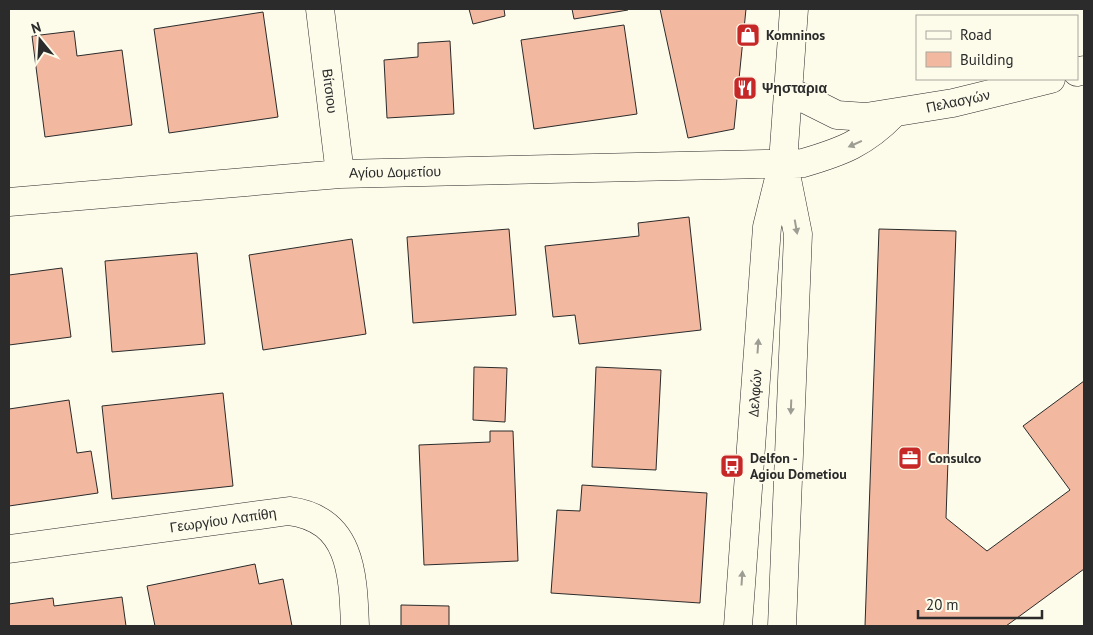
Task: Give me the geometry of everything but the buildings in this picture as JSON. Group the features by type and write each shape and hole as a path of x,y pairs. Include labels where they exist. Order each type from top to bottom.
{"street":[{"name":"Βίτσιου","path":"320,9 340,174"},
{"name":"Δελφών","path":"738,626 767,227 783,162 794,9"},
{"name":"Πελασγών","path":"787,90 837,115 866,117 953,103 1047,80"},
{"path":"783,162 803,162 859,143 875,133 893,114"},
{"name":"Αγίου Δομετίου","path":"9,202 340,174 783,162"},
{"name":"Δελφών","path":"782,626 798,234 783,162"},
{"name":"Γεωργίου Λαπίθη","path":"9,549 289,510 308,513 332,531 350,564 354,591 355,626"}],"place":[{"name":"Komninos","path":"748,35"},
{"name":"Ψησταρια","path":"745,88"},
{"name":"Consulco","path":"910,458"},
{"name":"Delfon - Agiou Dometiou","path":"732,466"}]}
